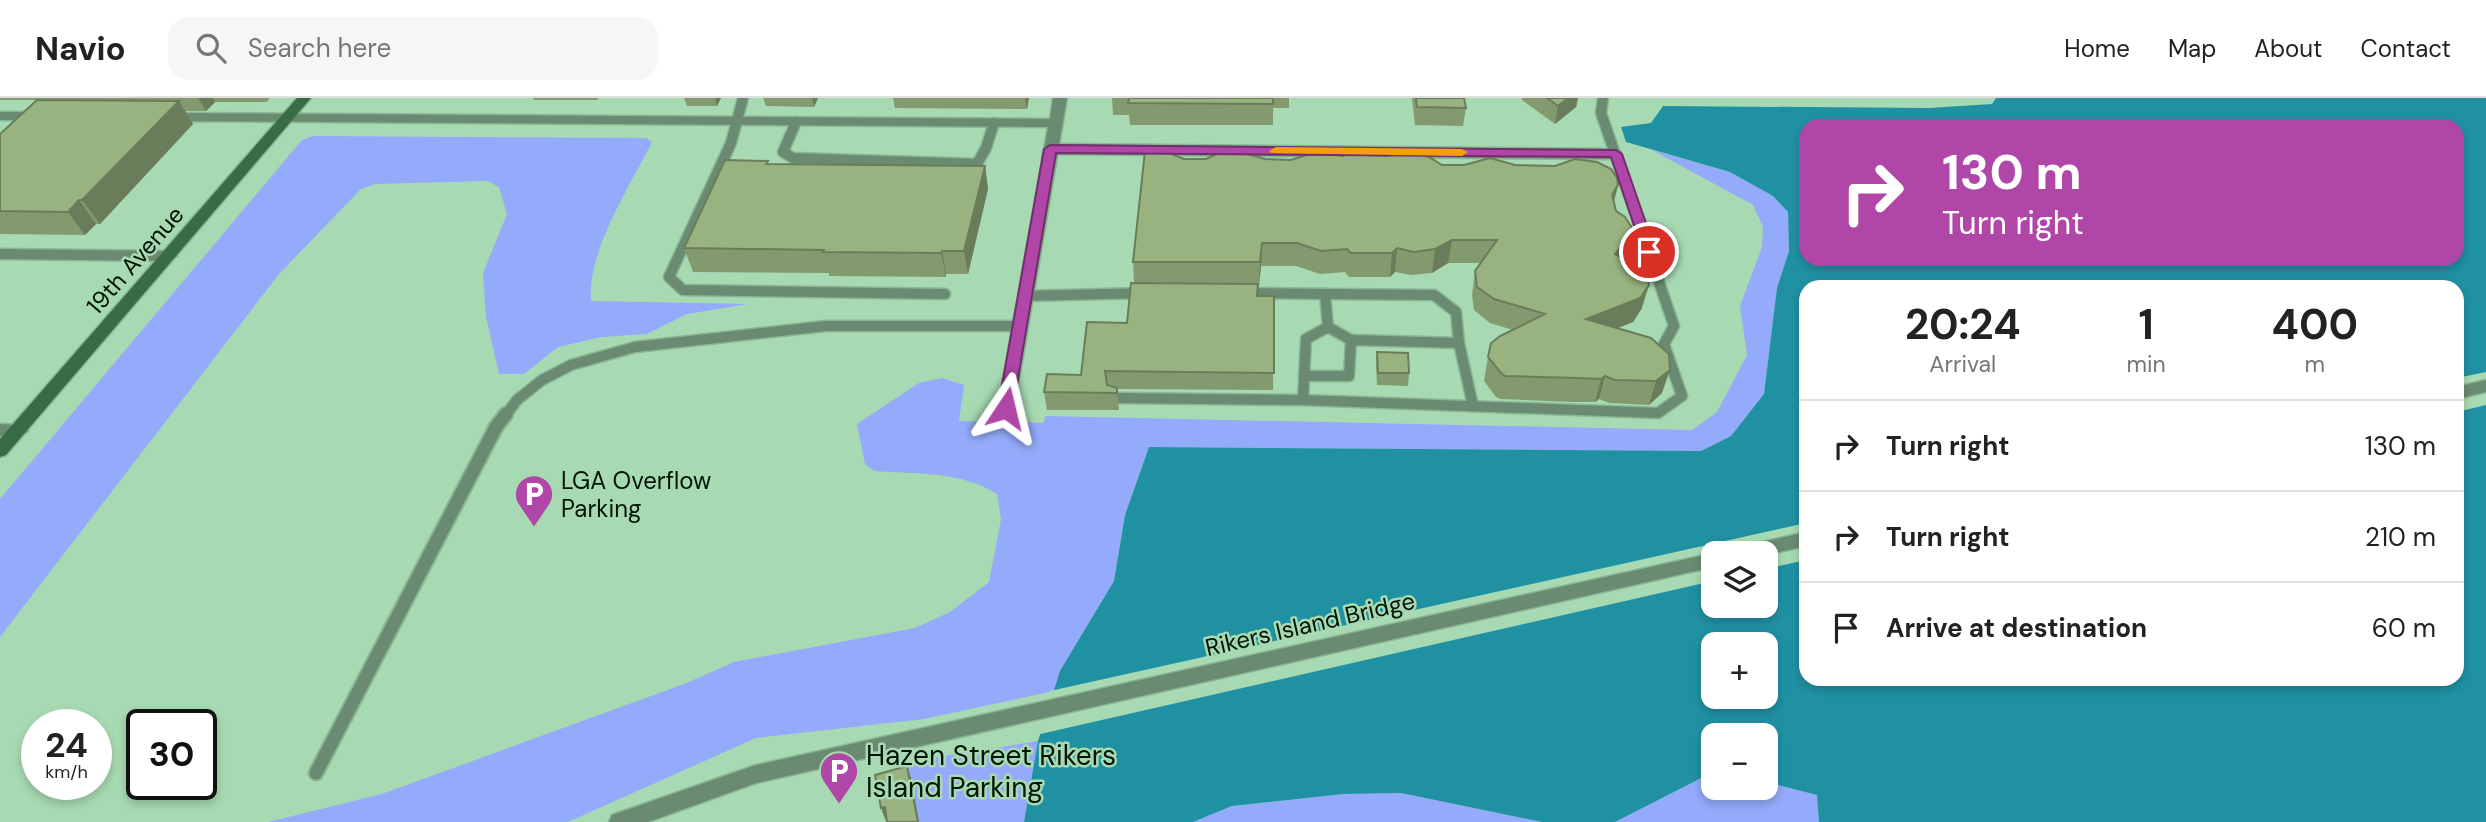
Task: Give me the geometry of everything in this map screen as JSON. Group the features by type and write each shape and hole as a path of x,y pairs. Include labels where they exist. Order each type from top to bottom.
{"street":[{"name":"19th Avenue","path":"0,451 304,98"},
{"path":"1006,408 1060,98"},
{"path":"0,116 56,116"},
{"path":"153,117 1055,123"},
{"path":"0,254 169,256"},
{"path":"2464,391 2486,386"},
{"path":"0,430 19,431"},
{"path":"1778,545 1799,541"},
{"name":"Rikers Island Bridge","path":"620,822 756,774 1701,563"}],"lane":[{"path":"743,98 739,121 669,277 684,290 945,294"},
{"path":"1115,398 1303,400 1658,413 1682,396 1664,344 1674,326 1601,113 1603,98"},
{"path":"796,122 783,152 793,158 977,164 994,123"},
{"path":"1050,149 1616,154"},
{"path":"1024,296 1161,293"},
{"path":"1230,293 1434,295 1456,312 1459,343 1473,406"},
{"path":"1325,294 1328,327"},
{"path":"316,773 496,427 512,404 541,381 608,351 662,342 836,325 1020,326"},
{"path":"1328,327 1351,340 1459,343"},
{"path":"1303,400 1306,339 1328,327"},
{"path":"1304,376 1349,376 1351,340"}],"shaded area":[{"path":"1996,98 2486,98 2486,822 1819,822 1817,795 1778,785 1778,723 1701,723 1701,778 1615,822 1542,822 1401,793 1343,794 1232,806 1193,822 1024,822 1038,741 1060,671 1114,581 1125,515 1149,447 1701,451 1731,436 1764,394 1777,288 1789,251 1788,212 1773,196 1730,172 1626,142 1621,127 1651,123 1663,106 1929,108 1992,104"},
{"path":"313,136 646,138 652,142 622,198 595,262 591,301 748,304 687,314 647,334 602,337 558,347 524,374 499,374 486,317 483,273 507,214 499,187 487,181 376,184 361,189 279,274 0,637 0,499 302,140"},
{"path":"1652,150 1730,172 1773,196 1788,212 1789,251 1777,288 1764,395 1731,436 1701,451 1149,447 1125,515 1114,581 1061,671 1054,691 924,719 756,738 568,822 268,822 382,794 684,684 734,662 915,628 950,612 989,582 1001,519 997,494 953,477 874,471 865,464 857,424 919,383 942,378 964,385 959,421 1043,423 1046,416 1692,430 1717,412 1747,355 1740,306 1762,247 1763,227 1753,205"},
{"path":"1038,741 1024,822 919,822 906,762"},
{"path":"1701,778 1701,800 1778,800 1778,785 1818,795 1819,822 1615,822"},
{"path":"1401,793 1542,822 1193,822 1232,806 1343,794"}],"pier":[{"path":"2486,372 2486,405 2464,410 2464,377"},
{"path":"1799,525 1799,562 1778,566 1778,541 1725,541"},
{"path":"1701,546 1701,584 1036,735 1050,691"}],"building":[{"path":"1129,98 1273,98 1273,104 1128,103"},
{"path":"1416,98 1464,98 1466,108 1417,107"},
{"path":"1547,98 1568,98 1558,106"},
{"path":"37,100 179,101 68,212 0,211 0,134"},
{"path":"1145,151 1166,152 1184,159 1206,159 1219,153 1237,151 1265,159 1291,160 1316,152 1343,156 1410,153 1429,157 1442,165 1464,165 1490,158 1515,165 1555,166 1575,159 1597,162 1611,169 1617,178 1618,185 1612,195 1616,211 1625,217 1632,228 1630,238 1615,254 1640,268 1648,278 1649,285 1640,298 1586,319 1651,338 1669,354 1670,370 1656,381 1615,380 1605,376 1601,379 1505,376 1501,373 1488,357 1491,343 1545,314 1494,299 1477,287 1475,271 1497,240 1452,240 1435,249 1414,252 1397,248 1392,253 1351,253 1347,249 1321,251 1297,243 1262,243 1260,262 1133,262"},
{"path":"725,160 768,161 766,164 985,166 964,251 823,252 824,250 684,248"},
{"path":"1131,283 1258,284 1257,296 1274,296 1274,373 1105,371 1107,385 1117,388 1117,393 1044,392 1047,374 1081,375 1087,322 1127,323"},
{"path":"1377,352 1408,353 1409,373 1378,373"},
{"path":"907,766 918,822 887,822 885,807 881,808 875,775"}],"slow traffic":[{"path":"1276,151 1462,152"}],"place":[{"name":"LGA Overflow Parking","path":"534,528"},
{"name":"Hazen Street Rikers Island Parking","path":"839,805"}],"route":[{"path":"1006,408 1050,149 1616,154 1649,252"}]}
